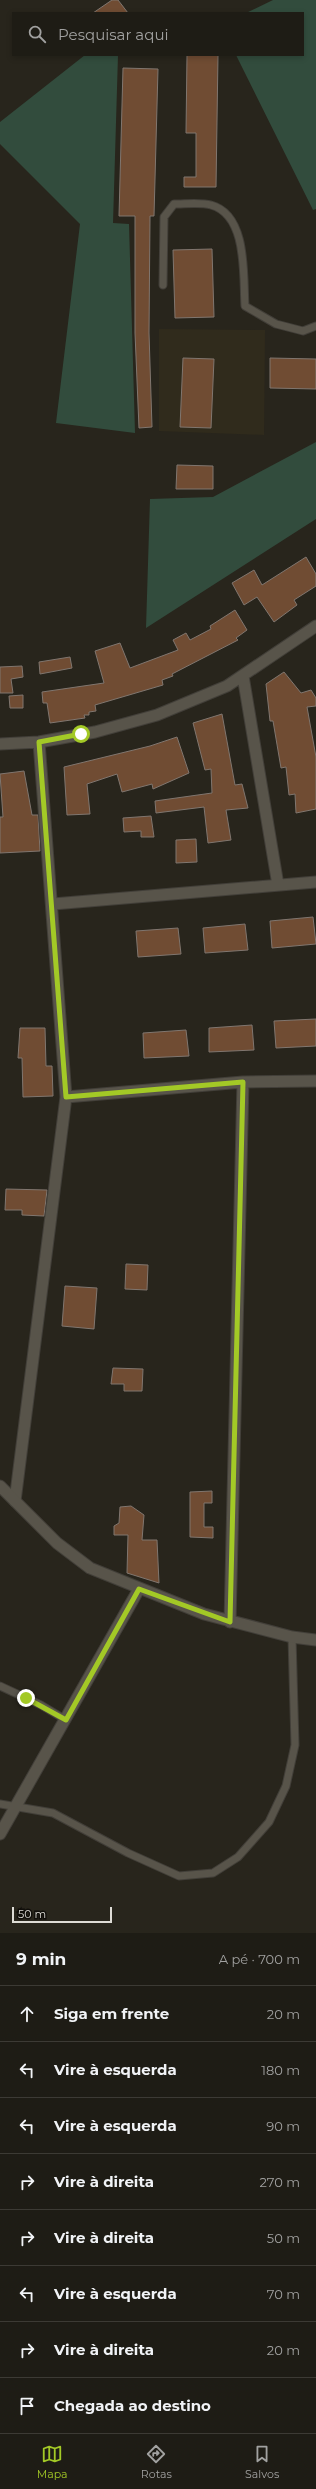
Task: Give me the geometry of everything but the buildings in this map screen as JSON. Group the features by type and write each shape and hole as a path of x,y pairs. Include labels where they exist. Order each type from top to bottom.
{"street":[{"path":"0,744 39,742 96,732 157,715 227,686 316,626"},
{"path":"243,676 278,885"},
{"path":"15,1501 66,1097 53,904 39,742"},
{"path":"53,904 316,882"},
{"path":"66,1097 243,1082 316,1081"},
{"path":"230,1622 243,1082"},
{"path":"0,1486 57,1543 90,1568 139,1589 230,1622 292,1637 316,1640"},
{"path":"0,1834 139,1589"}],"lane":[{"path":"163,285 164,217 174,204 212,205 229,216 239,234 245,306 260,316 303,331 316,326"},
{"path":"0,1804 53,1813 128,1853 179,1876 213,1873 238,1857 270,1822 286,1786 295,1745 292,1637"},
{"path":"0,1686 41,1705 66,1720"}],"shaded area":[{"path":"159,329 265,330 264,435 159,431"}],"green space":[{"path":"273,0 316,0 316,209 313,210 236,56 304,56 304,12 248,12"},
{"path":"84,56 118,56 113,223 129,224 135,433 56,423 80,224 0,144 0,122"},
{"path":"316,442 316,519 146,628 150,499 213,497"}],"route":[{"path":"26,1698 66,1720 139,1589 204,1614 230,1622 243,1082 66,1097 53,904 39,742 81,734"}]}
